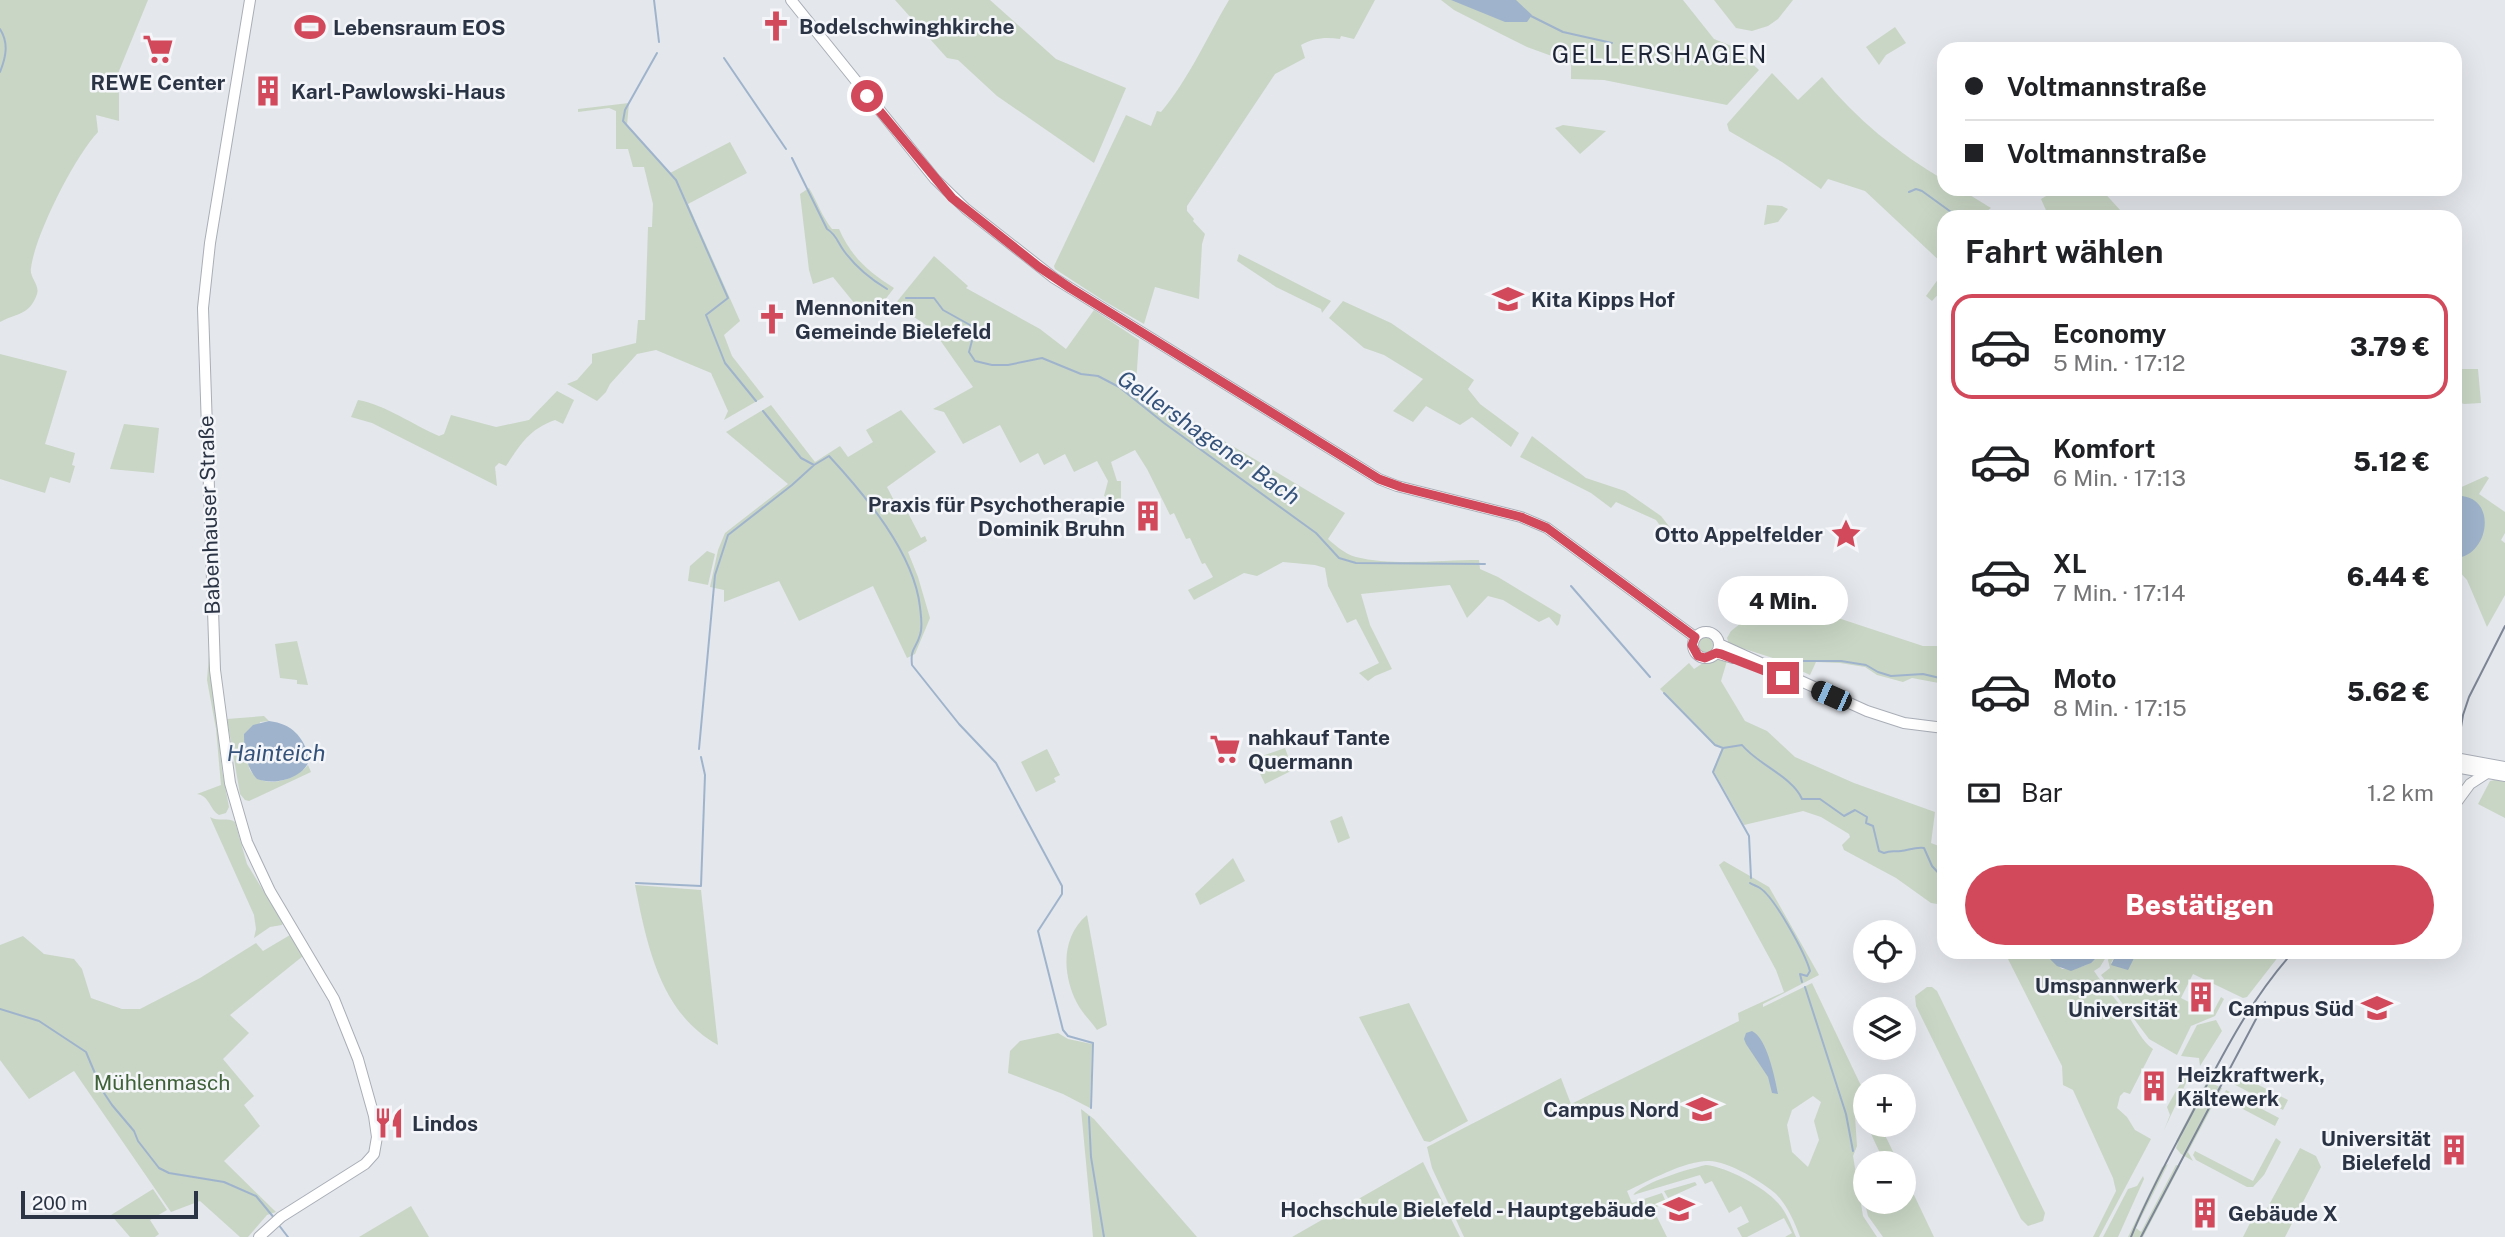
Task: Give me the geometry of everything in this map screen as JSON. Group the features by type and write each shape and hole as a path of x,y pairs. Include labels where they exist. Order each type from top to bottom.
{"street":[{"name":"Babenhauser Straße","path":"250,0 210,243 203,315 214,656 233,797 247,842 261,874 334,999 350,1037 373,1112 377,1143 369,1160 277,1220 260,1237"},
{"path":"791,0 943,188 964,208 1049,274 1379,479 1521,517 1552,531 1695,637"},
{"path":"1702,632 1709,632 1716,637 1717,649 1707,658 1698,656 1692,645 1695,637 1702,632"},
{"path":"1717,649 1891,720 1937,727"},
{"path":"2462,759 2505,767"},
{"path":"2462,768 2505,776"},
{"path":"2462,795 2470,784 2487,773"}],"green space":[{"path":"0,0 148,0 119,71 119,121 96,115 98,132 68,177 48,217 34,254 31,271 38,291 34,301 27,310 0,322"},
{"path":"895,0 990,0 1056,59 1126,88 1094,163 997,96 958,60 947,58"},
{"path":"1229,0 1375,0 1354,39 1341,36 1340,39 1320,39 1301,45 1305,58 1275,74 1187,206 1193,221 1205,234 1199,299 1155,287 1144,324 1104,301 1054,266 1126,115 1151,126 1157,111 1161,112 1189,72"},
{"path":"1441,0 1683,0 1714,39 1734,47 1759,70 1727,105 1604,80 1571,79 1571,63 1527,47 1454,10"},
{"path":"1714,0 1793,0 1778,19 1768,26 1752,31 1736,28"},
{"path":"1895,27 1906,43 1886,55 1879,65 1866,47"},
{"path":"1772,73 1798,100 1822,77 1849,107 1879,134 1937,175 1937,196 1971,196 1991,208 1937,210 1937,258 1865,191 1828,179 1821,189 1729,131 1727,124"},
{"path":"629,103 627,125 670,173 730,142 747,173 688,204 740,321 724,335 732,356 764,397 724,420 728,411 711,373 656,350 637,354 597,401 567,384 577,380 592,363 592,354 636,343 638,320 645,320 648,227 652,227 653,204 644,167 633,167 628,149 616,149 616,111 609,108 578,112 578,109"},
{"path":"1563,125 1606,131 1580,154 1555,128"},
{"path":"809,188 832,229 839,229 849,248 862,263 894,288 881,305 855,304 833,277 813,284 800,194"},
{"path":"2046,196 2107,196 2120,210 2046,210 2041,199"},
{"path":"1767,205 1788,209 1778,222 1764,225"},
{"path":"1239,254 1331,301 1322,313 1321,309 1276,287 1237,261"},
{"path":"934,256 968,286 966,288 1040,329 1066,349 1094,310 1139,340 1136,384 1219,438 1345,513 1328,539 1344,552 1356,557 1385,561 1479,560 1480,569 1561,615 1559,624 1557,626 1549,617 1539,622 1503,600 1488,596 1467,618 1450,585 1361,594 1370,625 1392,669 1368,681 1359,673 1379,663 1356,619 1347,623 1328,586 1325,568 1283,562 1257,576 1244,573 1194,600 1188,590 1213,577 1205,563 1202,564 1190,538 1186,539 1174,513 1170,515 1135,450 1111,462 1117,481 1121,481 1121,503 1104,496 1108,481 1097,461 1074,472 1065,454 1044,465 1038,453 1020,463 1000,425 963,444 944,412 933,409 973,387 933,330 895,304"},
{"path":"1937,281 1937,296 1932,301 1926,296"},
{"path":"1343,301 1391,323 1474,380 1468,389 1480,404 1519,433 1511,447 1472,417 1460,425 1426,406 1413,422 1393,411 1423,379 1384,355 1364,348 1329,318"},
{"path":"0,354 67,371 45,444 75,453 72,465 75,466 70,483 50,477 45,493 0,479"},
{"path":"2462,369 2478,369 2481,403 2464,404"},
{"path":"557,391 574,400 563,424 555,420 538,428 526,438 506,466 499,463 495,467 497,486 372,423 351,417 358,400 389,411 439,436 444,434 451,415 496,427 529,420"},
{"path":"771,405 815,462 840,446 848,457 873,442 866,430 901,410 936,452 887,487 901,514 907,511 921,538 925,536 927,541 908,552 930,618 915,654 907,658 873,586 799,621 779,581 724,602 724,590 710,587 718,550 725,533 788,484 726,432"},
{"path":"124,424 159,428 154,473 110,469"},
{"path":"1532,436 1586,478 1625,491 1661,516 1672,530 1666,534 1656,520 1616,502 1611,508 1591,493 1520,457"},
{"path":"2486,476 2489,478 2479,494 2505,512 2505,533 2501,540 2505,543 2505,595 2487,627 2467,580 2462,575 2462,487"},
{"path":"707,551 715,554 708,585 688,581 690,566"},
{"path":"1780,592 1803,622 1820,615 1838,618 1923,646 1937,646 1937,683 1912,678 1903,682 1877,675 1865,667 1840,663 1816,662 1810,675 1776,659 1729,644 1727,638 1731,631"},
{"path":"1705,637 1711,639 1711,651 1705,653 1699,651 1697,645 1699,639"},
{"path":"297,641 308,685 297,684 297,680 280,678 275,644"},
{"path":"209,654 222,770 229,807 226,813 219,815 205,797 197,794 221,785 216,729 207,680"},
{"path":"1719,659 1727,661 1721,681 1745,721 1767,731 1795,757 1854,783 1935,812 1931,843 1937,845 1937,904 1931,903 1896,878 1844,850 1842,845 1850,837 1849,834 1821,817 1803,811 1744,825 1713,770 1722,748 1715,746 1660,689 1689,663 1694,669 1703,663"},
{"path":"264,716 269,721 260,722 249,768 254,775 261,780 278,782 295,776 308,765 311,772 249,801 240,794 227,719"},
{"path":"1285,748 1293,770 1265,784 1253,759"},
{"path":"1047,749 1060,775 1054,778 1056,782 1036,792 1021,762"},
{"path":"2490,781 2505,782 2505,818 2478,804"},
{"path":"1342,816 1350,838 1338,843 1330,821"},
{"path":"210,817 235,822 247,864 282,925 270,927 254,938 254,915"},
{"path":"1233,858 1245,881 1200,905 1195,894"},
{"name":"Campus Nord","path":"1724,861 1769,887 1819,975 1763,1004 1763,1007 1812,983 1855,1074 1853,1074 1853,1137 1856,1137 1857,1146 1853,1151 1853,1214 1863,1214 1877,1237 1800,1237 1787,1209 1770,1189 1734,1168 1708,1161 1678,1168 1627,1191 1632,1203 1662,1193 1666,1202 1653,1209 1667,1237 1464,1237 1432,1168 1427,1147 1561,1078 1571,1104 1739,1021 1738,1013 1784,992 1776,970 1719,865","holes":["1813,1096 1821,1102 1814,1121 1819,1140 1808,1167 1792,1152 1787,1125 1792,1110"]},
{"path":"635,885 701,890 718,1045 682,1015 669,996 651,954"},
{"path":"1087,915 1107,1025 1097,1030 1077,1003 1067,968 1068,945 1072,934"},
{"name":"Mühlenmasch","path":"290,935 303,956 230,1015 249,1033 223,1059 254,1096 244,1105 260,1126 224,1161 276,1212 267,1215 248,1237 240,1237 200,1201 171,1212 74,1071 29,1099 0,1060 0,945 23,936 44,954 74,959 82,969 91,998 122,1009 140,1009 200,978 256,943 263,951"},
{"path":"2008,959 2051,959 2062,969 2084,966 2095,959 2105,959 2094,971 2153,1049 2130,1094 2124,1092 2120,1096 2117,1108 2135,1130 2151,1139 2099,1237 2093,1237 2116,1191 2113,1178 2073,1090 2063,1085 2062,1066"},
{"path":"2113,959 2111,963 2125,959 2277,959 2247,997 2243,998 2193,974 2181,998 2212,1014 2221,997 2224,999 2215,1016 2191,1026 2177,1055 2149,1039 2101,975 2110,968 2108,960"},
{"path":"1927,987 1937,991 2045,1213 2043,1221 2028,1226 2021,1219 1916,1006 1915,996"},
{"path":"1409,1003 1468,1121 1430,1142 1424,1141 1359,1017"},
{"path":"2216,1020 2222,1031 2200,1066 2199,1058 2181,1056 2197,1025"},
{"path":"1058,1033 1068,1039 1092,1044 1090,1108 1063,1094 1008,1073 1010,1051 1020,1041"},
{"path":"2189,1068 2192,1070 2164,1130 2170,1115 2167,1107"},
{"path":"2231,1071 2288,1100 2283,1110 2226,1080"},
{"path":"2207,1081 2222,1088 2188,1152 2193,1161 2181,1154 2176,1148 2176,1141"},
{"path":"2226,1090 2279,1118 2275,1126 2222,1098"},
{"path":"1081,1109 1094,1119 1197,1237 1093,1237"},
{"path":"1873,1137 1886,1137 1893,1151 1879,1151"},
{"path":"2276,1138 2281,1142 2264,1175 2253,1187 2247,1187 2196,1160 2193,1155 2195,1151 2253,1181"},
{"path":"2300,1148 2316,1156 2321,1167 2285,1237 2243,1237 2256,1211 2264,1214"},
{"path":"1423,1162 1460,1237 1292,1237"},
{"path":"2168,1164 2136,1228 2141,1232 2176,1165 2180,1166 2143,1237 2128,1237 2162,1167"},
{"path":"1706,1165 1755,1184 1772,1197 1784,1211 1796,1237 1785,1237 1792,1233 1784,1218 1742,1237 1737,1228 1749,1222 1741,1206 1729,1213 1712,1181 1705,1184 1700,1175 1633,1195 1656,1181"},
{"path":"2143,1176 2118,1237 2103,1237 2128,1189 2137,1186"},
{"path":"1695,1182 1697,1185 1668,1198 1664,1191"},
{"path":"153,1189 167,1210 150,1220 159,1234 155,1237 130,1237 111,1215"},
{"path":"1916,1199 1934,1237 1883,1237 1868,1216 1916,1214"},
{"path":"411,1206 429,1237 359,1237"}],"water":[{"path":"1451,0 1516,0 1532,15 1527,22 1505,22"},
{"path":"2462,496 2481,507 2484,517 2481,539 2462,556"},
{"name":"Hainteich","path":"269,721 296,732 310,758 302,771 288,779 257,779 248,764 244,734 253,725"},
{"path":"2050,959 2095,959 2071,971 2057,966"},
{"path":"2114,959 2134,959 2128,970 2111,965"},
{"path":"1752,1031 1766,1050 1778,1094 1772,1093 1768,1077 1746,1044 1746,1033"}],"waterway":[{"path":"654,0 659,42"},
{"path":"1531,16 1563,32 1612,43"},
{"path":"0,29 6,50 0,72"},
{"path":"657,53 625,110 623,121 676,180 728,298 706,315 725,363 756,401"},
{"name":"Gellershagener Bach","path":"724,58 786,149"},
{"name":"Gellershagener Bach","path":"792,158 827,229 833,233 858,267 887,289"},
{"path":"1909,192 1916,189 1922,191 1948,210"},
{"name":"Gellershagener Bach","path":"906,298 934,298 943,310 970,325 974,333 969,352 975,361 1008,365 1042,358 1081,374 1098,376 1119,387 1164,423 1316,533 1339,558 1356,563 1485,564"},
{"path":"763,411 801,458 814,465 829,456 858,488 886,526 908,566 920,607 921,629 913,652 912,665 959,724 996,763 1062,886 1062,894 1038,931 1063,1030 1068,1036 1093,1043 1091,1108"},
{"path":"699,749 715,575 728,535 814,465"},
{"name":"Gellershagener Bach","path":"1571,586 1650,677"},
{"path":"1801,661 1841,661 1866,665 1891,676 1923,674 1937,677"},
{"name":"Gellershagener Bach","path":"1664,693 1715,745 1723,748 1713,772 1749,836 1751,878"},
{"path":"1723,748 1742,745 1791,784 1802,799 1820,799 1844,816 1855,810 1867,817 1866,823 1873,826 1879,851 1884,853 1924,848 1937,871"},
{"path":"636,883 701,886 705,775 701,757"},
{"name":"Gellershagener Bach","path":"1750,883 1766,894 1796,939 1810,971 1807,976 1800,974 1802,982"},
{"name":"Gellershagener Bach","path":"1805,987 1846,1114 1853,1151"},
{"path":"0,1009 39,1021 86,1052 102,1090 159,1168 169,1173 224,1182 256,1196 275,1219"},
{"path":"1089,1117 1091,1157 1104,1237"},
{"path":"278,1224 288,1237"}],"tram line":[{"path":"2462,721 2469,697 2505,626"},
{"path":"2131,1237 2158,1178 2235,1033 2262,991 2287,959"},
{"path":"2141,1237 2265,1002"}],"place":[{"name":"Bodelschwinghkirche","path":"776,26"},
{"name":"Lebensraum EOS","path":"310,27"},
{"name":"REWE Center","path":"158,49"},
{"name":"Karl-Pawlowski-Haus","path":"268,91"},
{"name":"Kita Kipps Hof","path":"1508,299"},
{"name":"Mennoniten Gemeinde Bielefeld","path":"772,319"},
{"name":"Praxis für Psychotherapie Dominik Bruhn","path":"1148,516"},
{"name":"Otto Appelfelder","path":"1846,534"},
{"name":"nahkauf Tante Quermann","path":"1225,749"},
{"name":"Umspannwerk Universität","path":"2201,997"},
{"name":"Campus Süd","path":"2377,1008"},
{"name":"Heizkraftwerk, Kältewerk","path":"2154,1086"},
{"name":"Campus Nord","path":"1702,1109"},
{"name":"Lindos","path":"389,1123"},
{"name":"Universität Bielefeld","path":"2454,1150"},
{"name":"Hochschule Bielefeld - Hauptgebäude","path":"1679,1209"},
{"name":"Gebäude X","path":"2205,1213"}],"district":[{"name":"GELLERSHAGEN","path":"1660,54"}],"route":[{"path":"867,96 952,198 1039,267 1070,288 1379,479 1521,517 1555,532 1695,637 1692,645 1698,656 1705,658 1716,653 1721,654 1783,678"}]}
